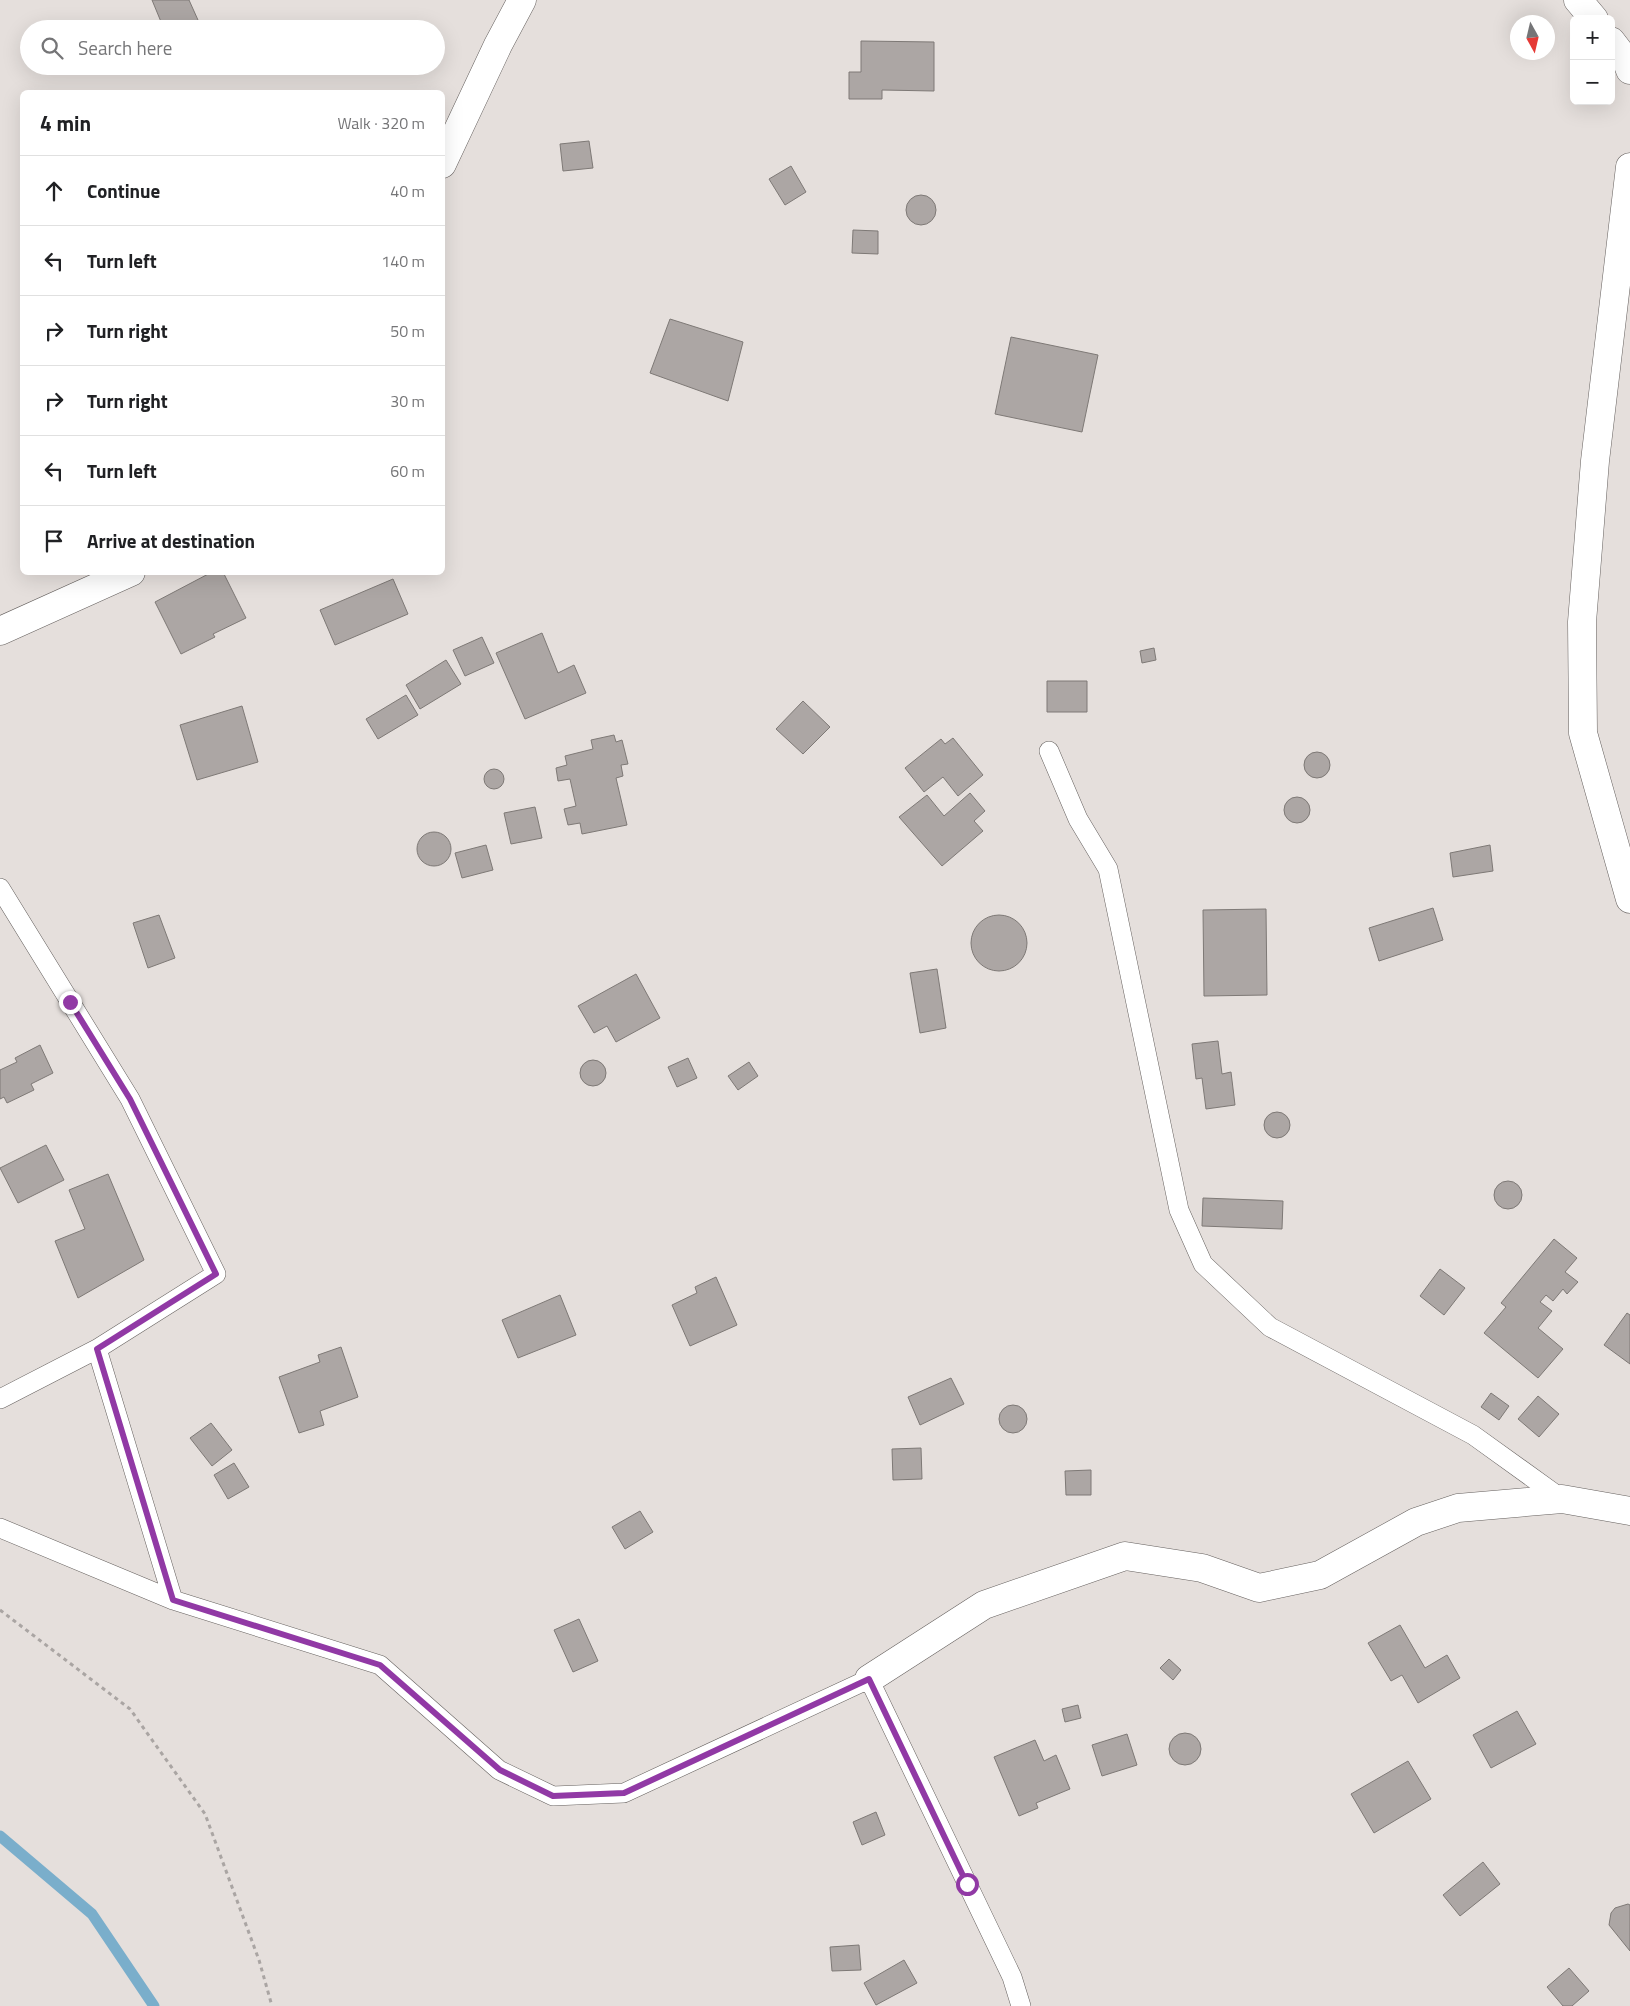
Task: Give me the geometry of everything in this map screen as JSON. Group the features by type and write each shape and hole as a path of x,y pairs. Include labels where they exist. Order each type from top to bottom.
{"street":[{"path":"445,158 498,45 522,0"},
{"path":"1578,0 1591,15"},
{"path":"1615,46 1627,62 1630,70"},
{"path":"1630,167 1594,461 1582,622 1583,733 1630,899"},
{"path":"0,631 124,575"},
{"path":"869,1679 984,1605 1125,1556 1202,1568 1259,1588 1320,1575 1416,1522 1458,1508 1562,1499 1630,1511"}],"lane":[{"path":"1049,751 1078,819 1108,869 1179,1210 1204,1264 1270,1327 1473,1435 1562,1499"},
{"path":"0,888 130,1099 216,1274 97,1349 0,1399"},
{"path":"97,1349 173,1600"},
{"path":"0,1528 173,1600 380,1665 500,1770 553,1796 624,1793 869,1679 1012,1977 1021,2006"}],"path":[{"path":"0,1610 130,1709 205,1814 259,1960 272,2006"}],"building":[{"path":"152,0 189,0 198,20 160,20"},
{"path":"861,41 934,42 934,91 882,90 882,99 849,99 849,72 861,72"},
{"path":"589,141 593,168 563,171 560,144"},
{"path":"791,166 806,192 785,205 769,179"},
{"path":"921,195 932,199 936,210 932,221 921,225 910,221 906,210 910,199"},
{"path":"853,230 878,231 878,254 852,253"},
{"path":"670,319 743,342 728,401 650,373"},
{"path":"1011,337 1098,355 1082,432 995,414"},
{"path":"206,575 224,575 246,618 213,634 215,637 181,654 155,602"},
{"path":"393,579 408,614 335,645 320,610"},
{"path":"542,633 558,673 574,665 586,693 525,719 496,653"},
{"path":"482,637 494,663 465,676 453,650"},
{"path":"1154,648 1156,660 1142,663 1140,651"},
{"path":"446,660 461,684 420,709 406,685"},
{"path":"1047,681 1087,681 1087,712 1047,712"},
{"path":"406,695 418,715 378,739 366,719"},
{"path":"803,701 830,727 803,754 776,729"},
{"path":"242,706 258,762 197,780 180,725"},
{"path":"614,735 616,742 622,740 628,764 621,765 623,776 616,778 627,825 582,834 580,823 568,825 564,809 576,806 570,779 558,781 556,768 567,765 565,756 593,749 591,740"},
{"path":"953,738 983,775 958,796 943,777 924,792 905,768 941,739 945,744"},
{"path":"1317,752 1326,756 1330,765 1326,774 1317,778 1308,774 1304,765 1308,756"},
{"path":"490,769 498,769 504,775 504,783 498,789 490,789 484,783 484,775"},
{"path":"970,793 985,811 974,821 983,831 942,866 899,817 927,795 944,816"},
{"path":"1297,797 1306,801 1310,810 1306,819 1297,823 1288,819 1284,810 1288,801"},
{"path":"535,807 542,838 511,844 504,813"},
{"path":"434,832 446,837 451,849 446,861 434,866 422,861 417,849 422,837"},
{"path":"486,845 493,870 462,878 455,853"},
{"path":"1490,845 1493,871 1453,877 1450,853"},
{"path":"1433,908 1443,940 1379,961 1369,928"},
{"path":"1266,909 1267,995 1204,996 1203,910"},
{"path":"159,915 175,958 148,968 133,923"},
{"path":"999,915 1014,920 1022,928 1027,943 1022,958 1014,966 999,971 984,966 976,958 971,943 976,928 984,920"},
{"path":"937,969 946,1028 920,1033 910,973"},
{"path":"636,974 660,1018 616,1042 607,1026 594,1033 578,1006"},
{"path":"1218,1041 1222,1074 1231,1072 1235,1105 1206,1109 1202,1078 1196,1079 1192,1044"},
{"path":"40,1045 53,1073 31,1084 34,1090 7,1103 4,1097 0,1099 0,1070 17,1062 15,1058"},
{"path":"688,1058 697,1078 677,1087 668,1067"},
{"path":"593,1060 602,1064 606,1073 602,1082 593,1086 584,1082 580,1073 584,1064"},
{"path":"749,1062 758,1076 738,1090 728,1076"},
{"path":"1277,1112 1286,1116 1290,1125 1286,1134 1277,1138 1268,1134 1264,1125 1268,1116"},
{"path":"46,1145 64,1180 18,1203 0,1168"},
{"path":"108,1174 144,1260 78,1298 55,1241 85,1229 69,1190"},
{"path":"1508,1181 1518,1185 1522,1195 1518,1205 1508,1209 1498,1205 1494,1195 1498,1185"},
{"path":"1203,1198 1283,1201 1282,1229 1202,1226"},
{"path":"1554,1239 1577,1258 1565,1272 1578,1282 1567,1294 1563,1289 1553,1301 1546,1295 1540,1302 1552,1311 1538,1328 1563,1349 1538,1378 1484,1333 1506,1307 1501,1303"},
{"path":"1440,1269 1465,1288 1444,1315 1420,1296"},
{"path":"716,1277 737,1325 690,1346 672,1305 697,1293 695,1287"},
{"path":"560,1295 576,1335 518,1358 502,1320"},
{"path":"1627,1313 1630,1315 1630,1364 1604,1345"},
{"path":"341,1347 358,1397 320,1411 324,1425 299,1433 279,1377 320,1362 318,1355"},
{"path":"951,1378 964,1404 920,1425 908,1397"},
{"path":"1491,1393 1509,1406 1499,1420 1481,1407"},
{"path":"1538,1396 1559,1414 1539,1437 1518,1419"},
{"path":"1013,1405 1023,1409 1027,1419 1023,1429 1013,1433 1003,1429 999,1419 1003,1409"},
{"path":"211,1423 232,1450 212,1466 190,1438"},
{"path":"921,1448 922,1479 893,1480 892,1449"},
{"path":"234,1463 249,1487 228,1499 214,1475"},
{"path":"1091,1470 1091,1495 1066,1495 1065,1471"},
{"path":"640,1511 653,1532 625,1549 612,1527"},
{"path":"579,1619 598,1661 573,1672 554,1630"},
{"path":"1400,1625 1425,1668 1447,1655 1460,1678 1418,1703 1402,1675 1391,1681 1368,1643"},
{"path":"1169,1659 1181,1670 1173,1680 1160,1668"},
{"path":"1078,1705 1081,1718 1065,1722 1062,1709"},
{"path":"1517,1711 1536,1744 1491,1768 1473,1735"},
{"path":"1185,1733 1191,1734 1196,1738 1200,1743 1200,1755 1196,1760 1191,1764 1185,1765 1179,1764 1174,1760 1170,1755 1169,1749 1170,1743 1174,1738 1179,1734"},
{"path":"1127,1734 1137,1765 1102,1776 1092,1745"},
{"path":"1035,1740 1044,1761 1056,1755 1070,1789 1036,1803 1038,1808 1019,1816 994,1757"},
{"path":"1408,1761 1431,1799 1374,1833 1351,1794"},
{"path":"876,1812 885,1835 862,1845 853,1822"},
{"path":"1483,1862 1500,1884 1460,1916 1443,1895"},
{"path":"1630,1905 1630,1951 1609,1925 1611,1913 1615,1908"},
{"path":"859,1945 861,1970 832,1971 830,1947"},
{"path":"904,1960 917,1983 876,2005 864,1983"},
{"path":"1569,1968 1589,1991 1572,2006 1563,2006 1547,1987"}],"waterway":[{"path":"0,1836 92,1914 154,2006"}],"route":[{"path":"70,1002 130,1099 216,1274 97,1349 173,1600 380,1665 500,1770 553,1796 624,1793 869,1679 967,1884"}]}
